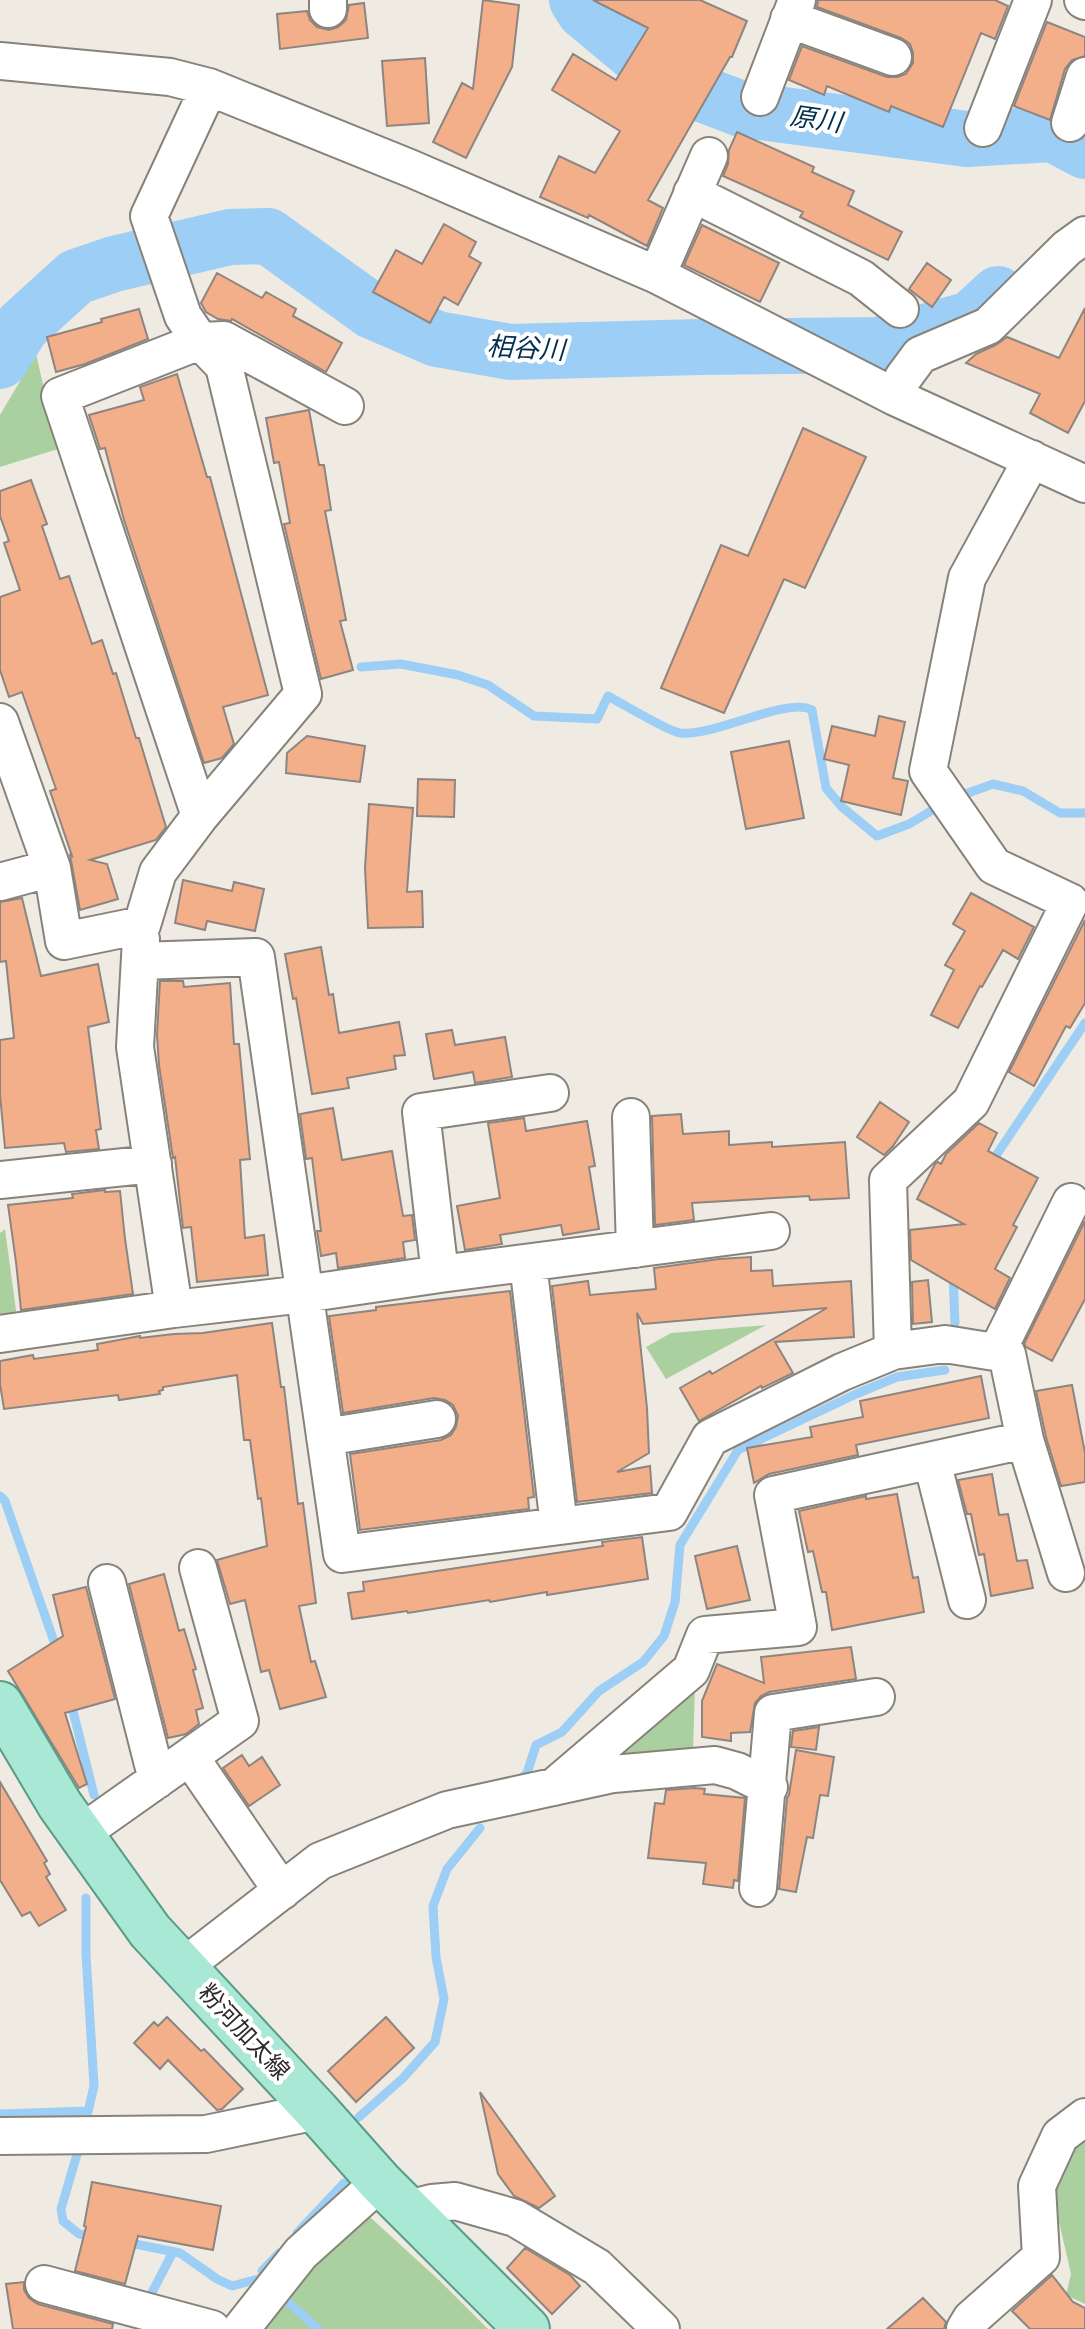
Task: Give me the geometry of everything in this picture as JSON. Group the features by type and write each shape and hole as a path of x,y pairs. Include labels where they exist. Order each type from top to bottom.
{"main road":[{"name":"粉河加太線","path":"0,1704 60,1805 150,1931 394,2196 527,2329"}],"street":[{"path":"983,128 1033,0"},
{"path":"760,97 793,10 893,57"},
{"path":"0,61 170,77 209,87 412,169 657,275 895,397 1085,484"},
{"path":"1070,123 1085,76"},
{"path":"174,1309 135,1047 142,925 158,872 200,816 303,694 224,366 200,341 183,316 149,216 209,87"},
{"path":"657,275 709,156"},
{"path":"692,193 861,278 900,309"},
{"path":"895,397 903,378 920,355 988,326 1067,248 1085,235"},
{"path":"200,816 60,396 200,341 224,340 345,406"},
{"path":"893,1351 888,1180 971,1102 1070,902 994,866 928,771 967,578 1032,459"},
{"path":"0,722 52,868 64,941 142,925"},
{"path":"0,882 52,868"},
{"path":"140,961 256,957 342,1554 669,1512 710,1438 842,1372 893,1351 945,1344 1007,1354 1025,1440 1066,1573"},
{"path":"440,1274 421,1112 550,1093"},
{"path":"631,1117 635,1249"},
{"path":"0,1180 153,1164"},
{"path":"997,1352 1071,1202"},
{"path":"0,1334 771,1231"},
{"path":"528,1263 559,1526"},
{"path":"325,1437 437,1419"},
{"path":"554,1787 691,1670 705,1635 798,1627 773,1495 1025,1440"},
{"path":"932,1461 967,1600"},
{"path":"80,1834 240,1721 198,1568"},
{"path":"107,1583 157,1780"},
{"path":"758,1888 773,1713 876,1697"},
{"path":"190,1757 282,1891"},
{"path":"183,1967 320,1861 447,1810 613,1774 715,1765 737,1771 769,1787"},
{"path":"0,2136 206,2134 317,2111"},
{"path":"965,2329 971,2319 1041,2257 1037,2186 1060,2136 1085,2117"},
{"path":"241,2329 301,2253 394,2196 432,2203 455,2201 515,2218 597,2267 661,2329"},
{"path":"44,2284 212,2329"}],"green space":[{"path":"36,354 58,449 0,467 0,415"},
{"path":"5,1229 17,1318 0,1320 0,1233"},
{"path":"766,1325 666,1379 646,1347 671,1333"},
{"path":"695,1685 693,1751 596,1768"},
{"path":"1085,2140 1085,2304 1066,2295 1071,2274 1054,2200 1068,2152"},
{"path":"370,2217 488,2329 251,2329 305,2261"}],"building":[{"path":"483,0 519,5 512,67 466,158 433,142 462,83 473,89"},
{"path":"593,0 700,0 747,21 732,57 648,200 663,208 647,246 589,215 588,218 540,197 559,156 595,173 620,131 552,90 573,54 616,80 648,28"},
{"path":"818,0 995,0 1008,6 995,39 981,33 943,127 891,106 889,112 827,86 824,95 789,80 802,46 887,77 906,74 913,63 910,44 901,38 817,7"},
{"path":"364,3 368,38 280,49 277,14 307,11 317,27 329,30 346,20 349,5"},
{"path":"1047,22 1085,37 1085,56 1072,60 1065,69 1050,120 1014,106"},
{"path":"425,58 429,123 387,126 382,61"},
{"path":"737,132 814,167 812,172 854,191 848,205 902,232 888,260 800,217 803,212 723,176"},
{"path":"444,224 476,242 469,256 481,263 458,305 444,297 430,323 373,292 396,250 422,264"},
{"path":"702,225 779,263 760,302 684,265"},
{"path":"927,263 951,280 932,307 909,289"},
{"path":"217,273 262,298 266,292 296,309 293,316 342,343 326,372 232,319 218,319 206,312 201,303"},
{"path":"1085,308 1085,401 1068,433 1030,413 1040,394 966,363 1007,337 1059,358"},
{"path":"139,309 148,339 56,372 47,337"},
{"path":"177,374 207,477 210,477 268,695 223,707 234,744 222,758 204,763 124,520 105,448 100,449 89,415 144,400 140,387"},
{"path":"309,410 319,465 324,465 331,510 325,511 346,620 340,621 353,670 321,679 284,524 290,523 279,462 274,463 266,418"},
{"path":"803,428 866,457 805,588 784,579 724,713 661,688 721,545 748,556"},
{"path":"31,480 47,524 42,526 60,579 69,576 92,644 102,640 113,674 116,673 166,827 156,840 90,860 107,864 118,899 80,910 72,856 50,791 56,789 22,692 9,697 0,670 0,597 20,590 4,543 9,541 0,516 0,491"},
{"path":"879,716 905,722 893,778 908,781 901,815 841,801 849,765 824,759 832,726 875,736"},
{"path":"307,736 365,746 360,782 286,773 287,753"},
{"path":"789,741 804,818 746,829 731,752"},
{"path":"418,779 455,780 454,817 417,816"},
{"path":"369,804 413,808 407,892 422,891 423,927 368,928 365,868"},
{"path":"183,880 232,891 234,882 264,889 255,931 207,921 205,930 175,923"},
{"path":"971,893 1034,927 1018,959 1003,950 958,1028 931,1015 954,970 945,965 965,931 953,924"},
{"path":"22,898 41,976 98,964 109,1022 88,1027 101,1129 96,1130 99,1149 66,1152 64,1143 5,1148 0,1095 0,1040 14,1038 6,961 0,962 0,902"},
{"path":"1085,920 1085,1003 1070,1028 1066,1026 1034,1086 1009,1072"},
{"path":"321,947 339,1033 399,1022 405,1055 394,1056 396,1069 347,1078 349,1088 312,1094 296,998 293,999 285,954"},
{"path":"160,981 183,981 184,987 230,983 234,1044 239,1044 250,1159 240,1160 245,1238 264,1235 268,1275 197,1282 191,1227 183,1228 175,1157 159,1065"},
{"path":"452,1030 455,1045 505,1037 512,1077 475,1083 473,1072 434,1079 426,1034"},
{"path":"880,1102 909,1122 884,1155 857,1137"},
{"path":"333,1108 342,1160 392,1151 403,1216 412,1215 415,1240 403,1242 405,1258 338,1268 336,1253 321,1256 312,1158 306,1159 300,1114"},
{"path":"681,1114 683,1134 729,1131 729,1145 772,1142 772,1147 845,1142 849,1198 810,1200 809,1196 692,1203 694,1220 655,1225 652,1116"},
{"path":"524,1118 526,1131 587,1121 595,1166 589,1167 599,1229 563,1235 561,1225 500,1235 502,1244 465,1250 457,1206 500,1198 488,1123"},
{"path":"979,1123 997,1133 988,1151 1038,1178 1013,1225 1017,1227 995,1269 1010,1278 995,1309 911,1260 910,1230 964,1224 917,1199 935,1164 941,1164 946,1154"},
{"path":"120,1191 133,1294 21,1310 8,1205 73,1198 72,1194"},
{"path":"1085,1221 1085,1299 1052,1361 1024,1344"},
{"path":"751,1257 751,1271 772,1270 773,1286 851,1281 854,1337 775,1342 793,1373 761,1386 699,1421 680,1388 710,1371 712,1374 827,1308 643,1324 637,1313 649,1453 617,1472 650,1466 652,1493 577,1502 552,1286 588,1281 590,1295 656,1289 654,1268"},
{"path":"928,1280 932,1322 913,1324 912,1282"},
{"path":"510,1291 534,1497 528,1498 529,1509 360,1530 350,1454 441,1440 451,1435 458,1416 453,1405 434,1398 343,1413 329,1316 376,1310 376,1307"},
{"path":"272,1323 281,1387 284,1387 298,1504 303,1503 316,1603 299,1606 311,1662 315,1661 326,1697 280,1709 269,1670 261,1672 245,1600 230,1604 217,1560 267,1546 250,1440 244,1440 237,1375 163,1387 160,1394 119,1400 118,1395 4,1409 0,1384 0,1361 98,1350 97,1344 140,1336 203,1333"},
{"path":"981,1376 989,1418 856,1445 858,1455 769,1474 754,1483 747,1448 812,1437 810,1427 863,1417 860,1401"},
{"path":"1072,1385 1085,1453 1085,1482 1061,1486 1036,1391"},
{"path":"992,1474 999,1515 1008,1514 1017,1561 1027,1560 1033,1588 991,1596 984,1554 979,1555 971,1514 967,1514 958,1480"},
{"path":"897,1494 913,1578 918,1577 924,1612 832,1630 826,1592 822,1592 813,1551 808,1552 799,1511 866,1496 866,1499"},
{"path":"642,1537 648,1579 352,1619 348,1593 364,1591 363,1582 603,1546 602,1542"},
{"path":"737,1546 750,1600 707,1609 695,1556"},
{"path":"164,1574 179,1631 184,1629 196,1669 193,1670 203,1708 196,1710 199,1724 186,1734 168,1738 129,1584"},
{"path":"86,1587 115,1699 65,1713 87,1784 79,1788 8,1671 63,1636 53,1595"},
{"path":"851,1647 856,1679 769,1692 755,1703 750,1732 731,1733 731,1741 702,1737 702,1701 717,1664 764,1683 761,1657"},
{"path":"819,1727 816,1750 791,1747 793,1731"},
{"path":"796,1750 834,1757 828,1796 820,1795 813,1838 807,1837 796,1892 779,1889 787,1798"},
{"path":"242,1755 249,1766 262,1757 280,1785 249,1806 223,1768"},
{"path":"0,1782 47,1861 44,1863 50,1874 46,1877 66,1910 39,1926 30,1912 22,1916 0,1880"},
{"path":"705,1789 704,1794 745,1798 738,1881 734,1880 733,1888 703,1884 706,1863 648,1858 655,1803 664,1804 666,1790"},
{"path":"167,2017 243,2089 222,2109 217,2110 168,2060 160,2069 134,2043 154,2022 158,2026"},
{"path":"386,2017 414,2048 356,2102 328,2071"},
{"path":"480,2092 555,2196 539,2208 514,2196 498,2174"},
{"path":"92,2182 221,2206 213,2250 138,2236 125,2284 75,2271 86,2227"},
{"path":"525,2248 570,2275 580,2286 552,2314 507,2268"},
{"path":"1052,2275 1073,2302 1085,2308 1085,2329 1030,2329 1012,2311"},
{"path":"24,2282 29,2298 38,2304 113,2324 112,2329 13,2329 6,2284"},
{"path":"923,2298 946,2322 944,2329 887,2329"}],"waterway":[{"name":"原川","path":"577,0 584,11 668,81 744,110 967,139 1053,134 1085,151"},
{"name":"相谷川","path":"0,361 22,326 76,277 114,264 230,237 268,236 372,311 437,339 510,352 878,345 971,319 998,294"},
{"path":"361,667 401,664 458,675 488,685 534,716 597,719 608,696 680,733 695,733 768,712 801,707 812,710 826,788 842,807 877,836 909,824 941,805"},
{"path":"954,798 993,784 1023,791 1060,813 1085,813"},
{"path":"991,1163 1085,1023"},
{"path":"953,1274 955,1323"},
{"path":"516,1783 527,1773 536,1745 562,1732 599,1691 643,1662 664,1636 675,1602 680,1545 738,1450 897,1377 945,1370"},
{"path":"0,1496 5,1501 57,1650"},
{"path":"70,1699 94,1795"},
{"path":"359,2117 403,2078 435,2042 444,1999 436,1957 433,1906 447,1869 480,1828"},
{"path":"84,2129 94,2086 86,1898"},
{"path":"0,2114 88,2111"},
{"path":"80,2144 61,2209 63,2221 79,2234 95,2237"},
{"path":"297,2233 344,2183"},
{"path":"125,2242 180,2253 232,2286 262,2278 266,2281"},
{"path":"148,2300 173,2252"},
{"path":"262,2271 279,2253"},
{"path":"279,2294 318,2329"}]}
